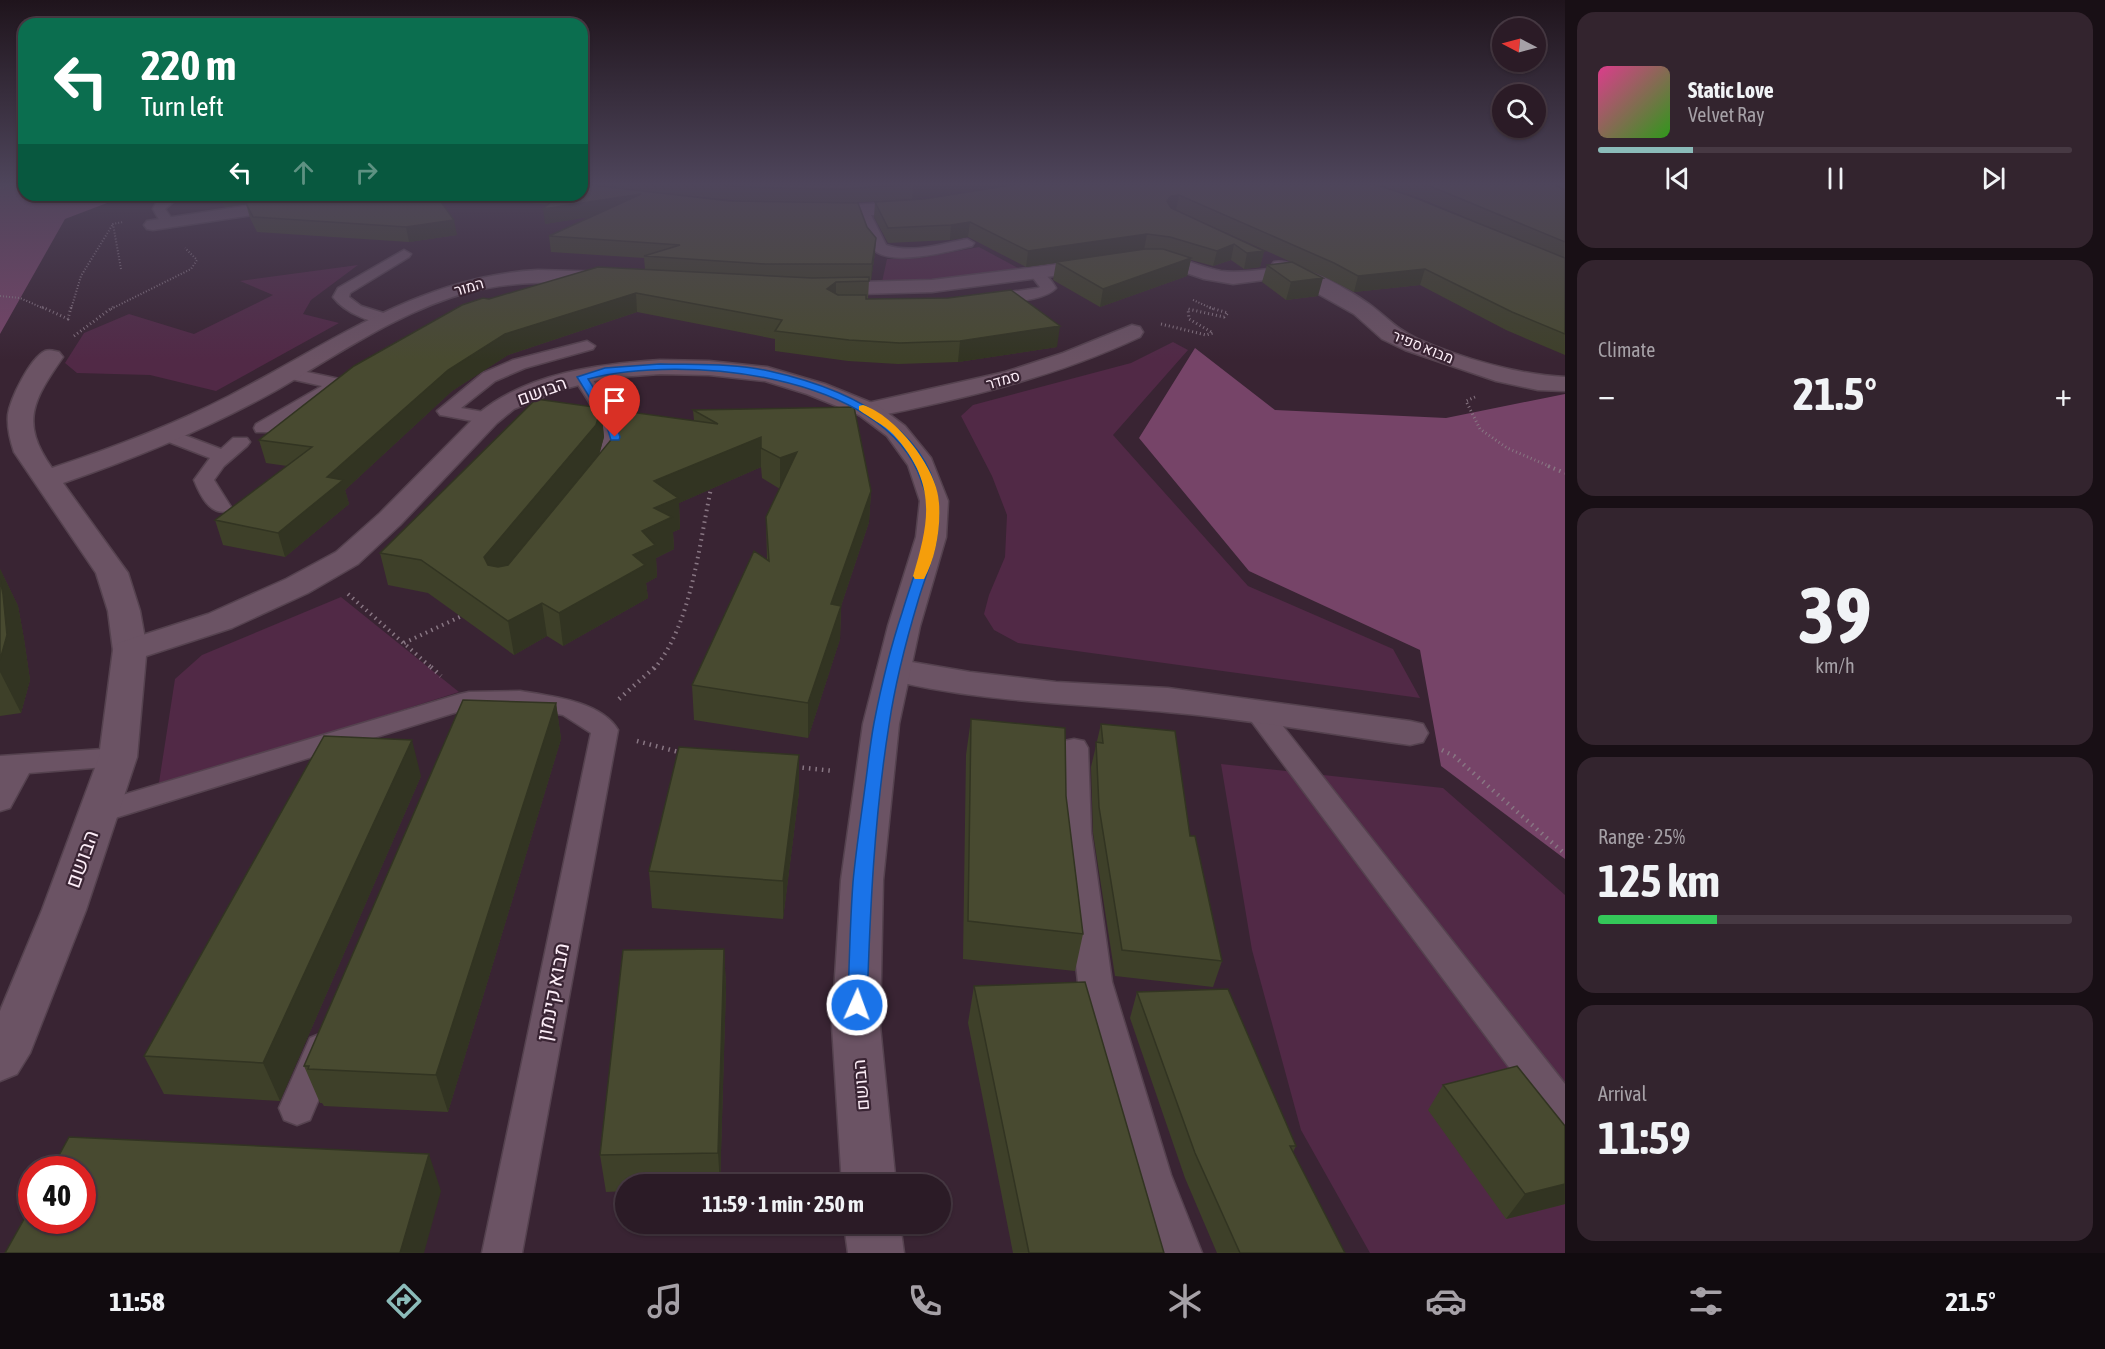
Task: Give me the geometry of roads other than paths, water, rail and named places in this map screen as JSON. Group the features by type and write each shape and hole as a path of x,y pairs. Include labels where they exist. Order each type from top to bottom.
{"street":[{"name":"מבוא ספיר","path":"1258,256 1362,309 1390,334 1413,345 1504,376 1538,383 1565,384"},
{"path":"801,288 932,286 1037,274 1120,261 1162,258 1199,271 1232,278 1289,271"},
{"name":"המור","path":"46,480 110,459 168,435 236,402 387,319 453,291 494,280 537,276 632,280"},
{"name":"סמדר","path":"868,410 974,388 1035,371 1086,353 1132,332"},
{"name":"הבושם","path":"0,1059 13,1038 64,910 118,758 130,650 124,611 112,573 27,452 19,431 22,405 34,378 51,357"},
{"name":"הבושם","path":"130,650 220,621 297,586 347,558 390,519 488,418 505,404 551,385 584,362 605,371 660,367 709,368 767,374 816,389 868,410 896,431 921,464 934,501 931,537 881,724 862,880 856,1026 868,1174"},
{"path":"894,670 970,683 1056,693 1168,700 1410,733"},
{"path":"873,1234 876,1253"}],"lane":[{"path":"877,242 880,248 888,252 931,249 968,243"},
{"path":"387,319 356,310 346,305 341,297 344,291 404,254"},
{"path":"977,302 1042,292 1049,288 1037,274"},
{"path":"488,418 446,411 489,377 519,364 584,362 615,437 611,457 590,484"},
{"path":"263,428 343,381 288,374"},
{"path":"168,435 223,456"},
{"path":"221,507 208,490 204,480 223,456 240,442"},
{"name":"מבוא קינמון","path":"469,700 520,699 570,708 597,726 502,1253"},
{"path":"455,733 469,700"},
{"path":"99,812 469,700"},
{"path":"1258,712 1565,1113"},
{"path":"1074,748 1076,833 1095,982 1152,1176 1182,1253"},
{"path":"0,801 9,766 118,758"},
{"path":"297,1108 334,1020"}]}
